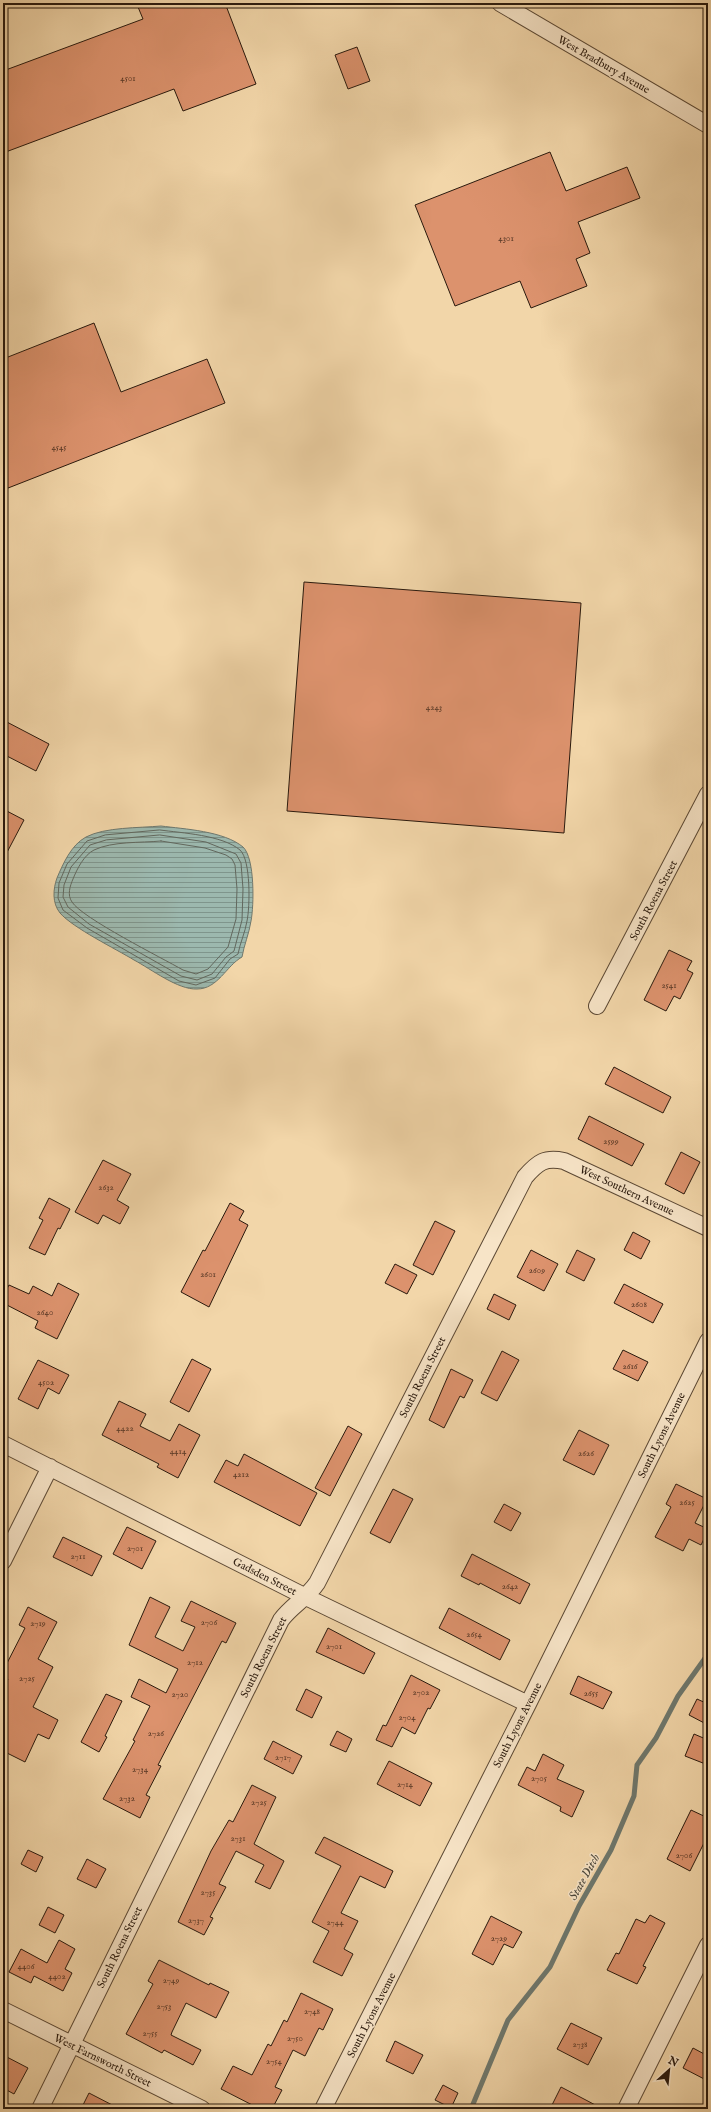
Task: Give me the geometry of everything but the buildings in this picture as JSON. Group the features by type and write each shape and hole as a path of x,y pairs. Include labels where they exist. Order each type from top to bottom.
{"street":[{"name":"West Bradbury Avenue","path":"500,3 708,125"},
{"name":"South Roena Street","path":"597,1006 708,794"},
{"name":"West Southern Avenue","path":"545,1160 553,1158 564,1161 708,1228"},
{"name":"South Roena Street","path":"40,2109 281,1620 292,1606 306,1597 317,1583 520,1184 532,1169 545,1160"},
{"name":"South Lyons Avenue","path":"323,2109 528,1704 708,1340"},
{"name":"Gadsden Street","path":"3,1444 306,1597 528,1704"},
{"path":"3,1561 50,1467"},
{"path":"626,2109 708,1945"},
{"name":"West Farnsworth Street","path":"3,2010 202,2109"}],"water":[{"path":"161,826 204,832 225,837 243,847 250,861 253,882 252,914 242,957 216,981 204,988 190,988 173,983 95,938 66,919 57,909 54,900 54,891 57,878 68,855 81,840 103,831 122,828"}],"waterway":[{"name":"State Ditch","path":"471,2109 508,2020 550,1967 579,1906 611,1850 634,1796 637,1765 656,1738 678,1696 708,1654"}]}
